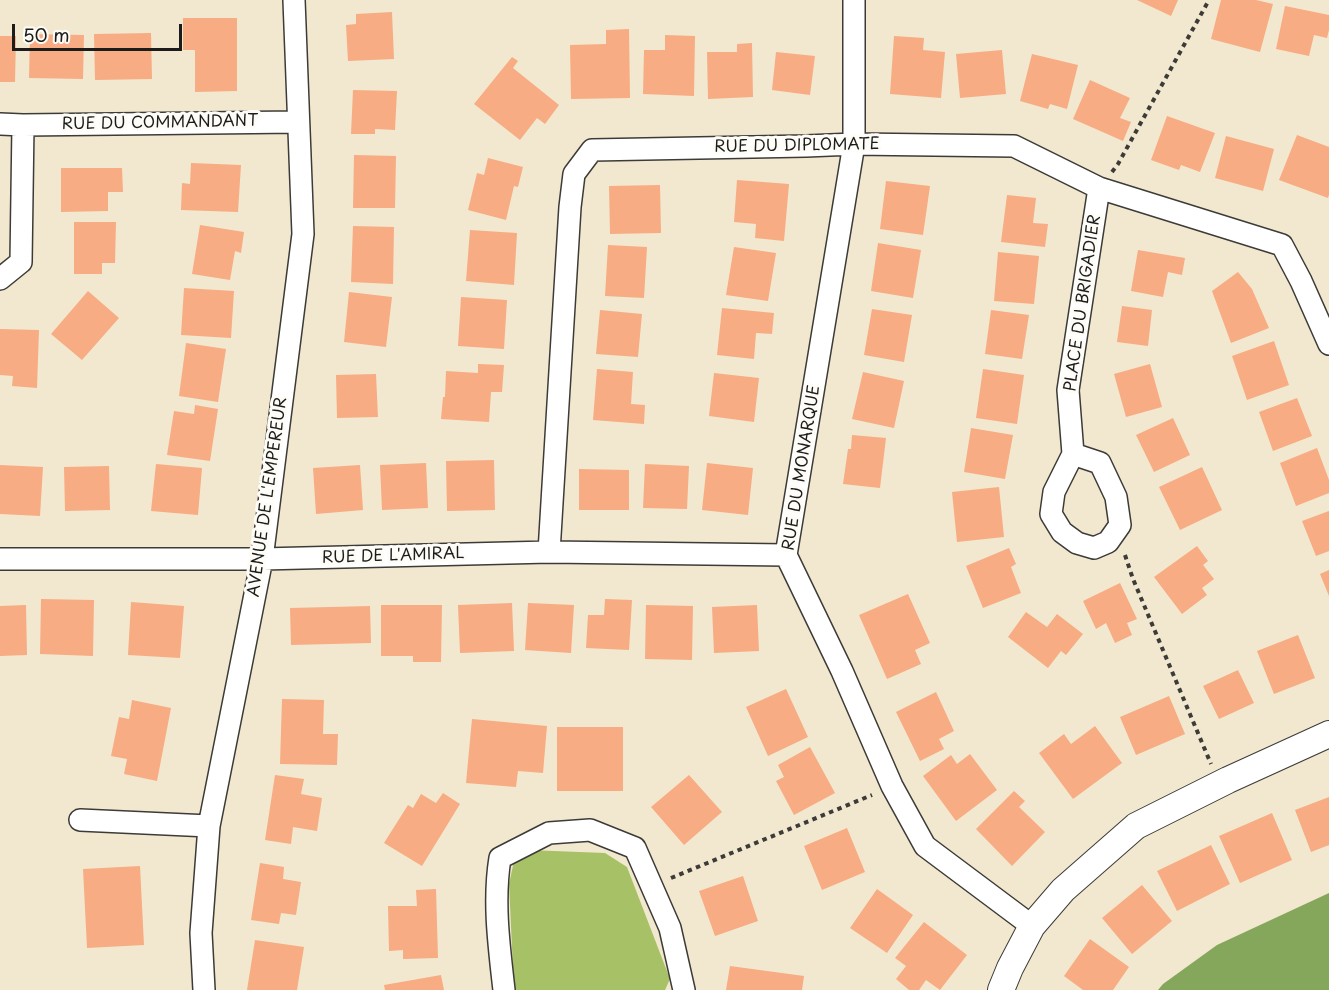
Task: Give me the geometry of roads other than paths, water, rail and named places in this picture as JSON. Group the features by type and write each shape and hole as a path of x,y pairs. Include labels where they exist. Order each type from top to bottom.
{"street":[{"name":"AVENUE DE L'EMPEREUR","path":"204,990 201,933 209,826 262,559 303,234 294,0"},
{"name":"RUE DU MONARQUE","path":"855,0 855,144 786,555 842,671 892,786 925,846 1032,926"},
{"name":"RUE DU COMMANDANT","path":"0,124 298,122"},
{"path":"0,279 21,262 23,125"},
{"name":"RUE DU DIPLOMATE","path":"549,552 570,207 574,174 592,150 855,144 1014,146 1099,188 1282,245 1329,344"},
{"name":"PLACE DU BRIGADIER","path":"1073,454 1068,390 1099,188"},
{"path":"1073,454 1100,463 1116,497 1120,525 1108,542 1094,548 1077,543 1062,532 1051,514 1054,492 1073,454"},
{"name":"RUE DE L'AMIRAL","path":"0,559 262,559 549,552 786,555"},
{"path":"1001,990 1032,926 1063,890 1136,826 1219,784 1329,734"},
{"path":"80,820 209,826"},
{"path":"504,990 498,935 497,879 500,858 549,833 590,830 635,848 670,928 684,990"}]}
